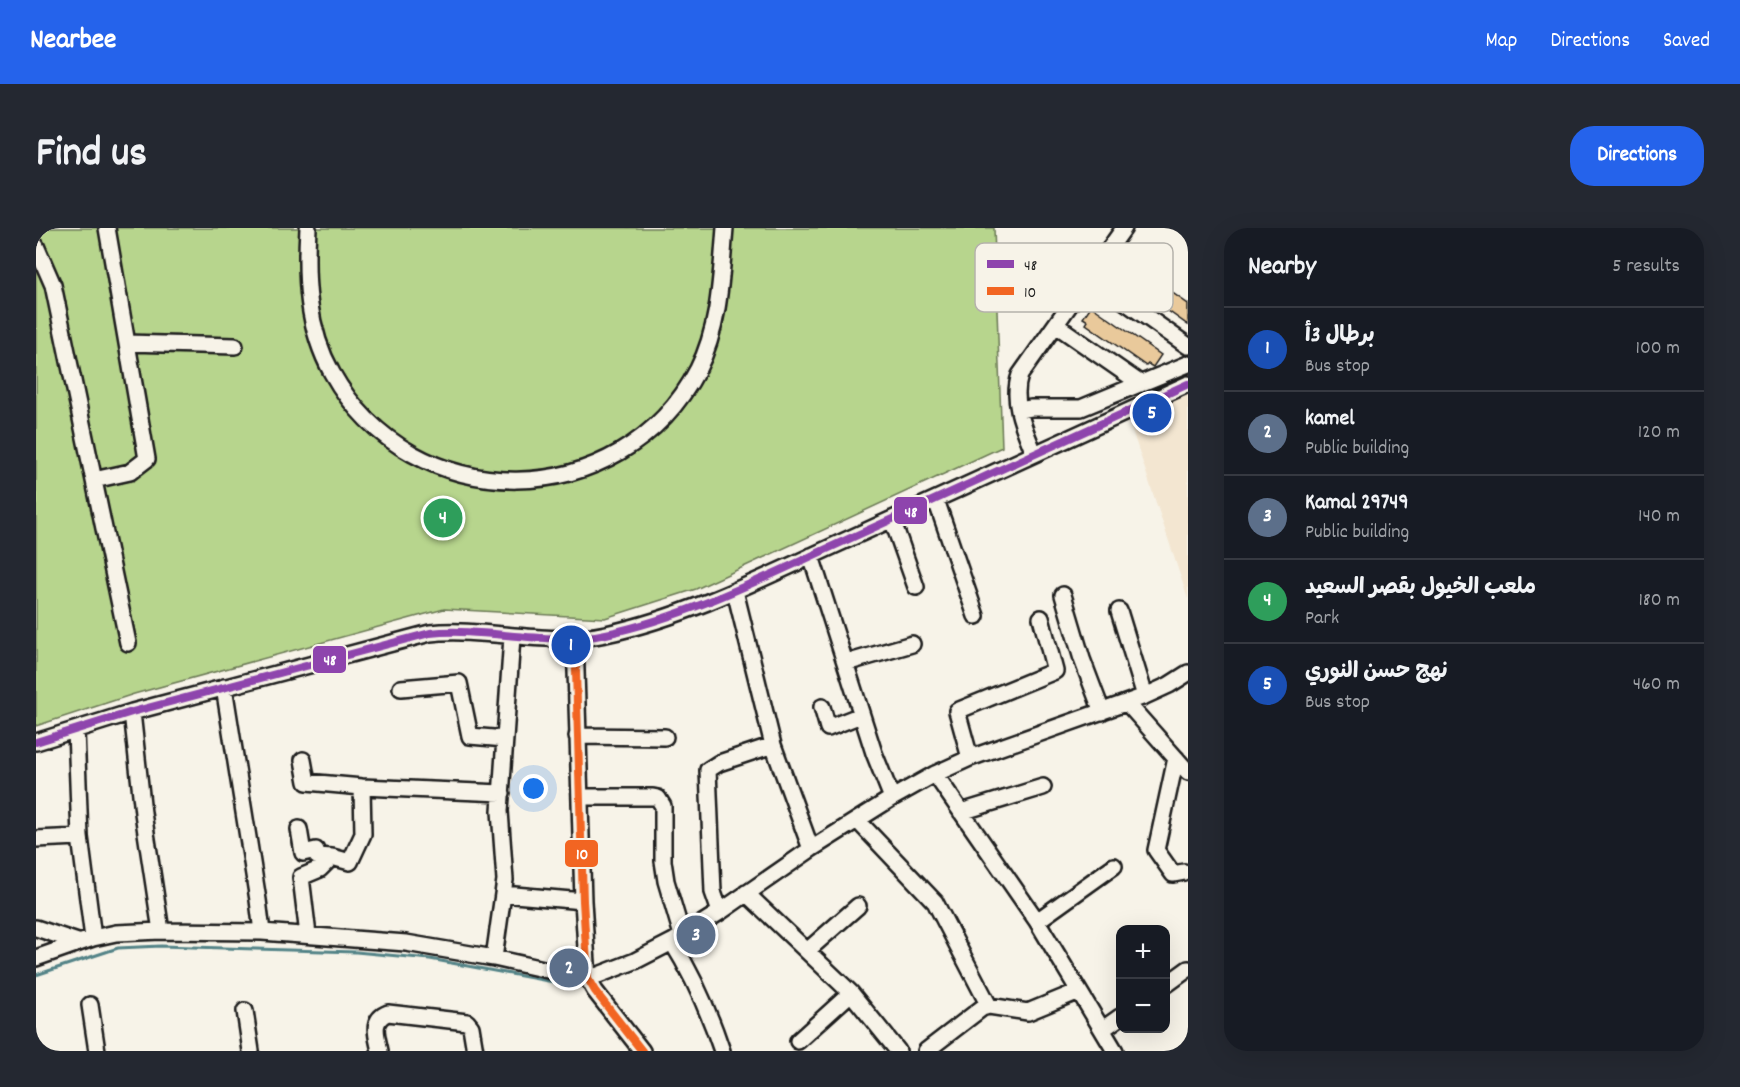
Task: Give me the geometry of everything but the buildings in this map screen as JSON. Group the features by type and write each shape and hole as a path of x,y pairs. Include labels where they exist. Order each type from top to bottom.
{"street":[{"path":"94,480 130,472 147,459 107,228"},
{"path":"309,228 307,295 316,336 332,373 355,407 384,435 418,458 455,473 505,481 534,480 576,472 613,456 647,433 675,404 698,369 713,332 720,291 725,228"},
{"path":"1114,243 1124,228"},
{"path":"36,246 53,285 128,643"},
{"path":"1034,453 1019,410 1016,393 1020,375 1065,312"},
{"path":"1140,312 1188,346"},
{"path":"1056,325 1141,384"},
{"path":"127,343 235,346"},
{"path":"1019,410 1081,408 1188,364"},
{"path":"36,742 132,712 430,633 575,638 618,631 691,608 735,591 1188,384"},
{"path":"936,500 976,616"},
{"path":"892,519 916,587"},
{"path":"811,556 878,767 892,798"},
{"path":"735,591 773,745 811,849"},
{"path":"1063,595 1082,659 1102,712"},
{"path":"1119,611 1145,696"},
{"path":"970,759 957,711 1054,671 1041,618"},
{"path":"494,958 503,894 504,863 500,818 512,637"},
{"path":"575,638 583,901 588,978 595,991 642,1051"},
{"path":"846,663 912,644"},
{"path":"36,958 78,942 116,933 262,932 406,942 588,978 635,961 677,939 811,849 935,774 970,759 1127,703 1186,678"},
{"path":"401,688 459,683 470,736 505,739"},
{"path":"224,687 262,932"},
{"path":"1127,703 1188,772"},
{"path":"822,707 828,728 861,715"},
{"path":"132,712 143,813 162,931"},
{"path":"76,730 80,837 93,938"},
{"path":"577,736 665,737"},
{"path":"720,912 713,892 708,770 718,763 773,745"},
{"path":"1176,758 1156,850 1173,874 1187,873"},
{"path":"303,760 307,782 362,787 502,793"},
{"path":"935,774 1037,921 1115,1051"},
{"path":"299,829 303,853 316,850 317,856 350,862 363,834 362,787"},
{"path":"961,812 1043,788"},
{"path":"580,797 653,797 661,801 663,806 663,861 677,939 707,1006 722,1051"},
{"path":"857,820 935,902 989,1006"},
{"path":"36,839 80,837"},
{"path":"308,935 301,877 320,869 332,857"},
{"path":"1037,921 1113,866"},
{"path":"747,893 850,993 898,1051"},
{"path":"503,894 583,901"},
{"path":"807,951 858,906"},
{"path":"36,928 78,942"},
{"path":"1170,982 1188,969"},
{"path":"926,1051 982,1008 989,1006 1028,1012 1079,991"},
{"path":"798,1041 850,993"},
{"path":"90,1005 98,1051"},
{"path":"245,1011 251,1051"},
{"path":"380,1051 375,1026 381,1015 387,1013 467,1022 471,1027 475,1051"},
{"path":"1103,1029 1116,1020"}],"shaded area":[{"path":"1188,393 1188,599 1129,421"}],"green space":[{"path":"36,228 994,228 995,243 975,243 975,312 997,312 1002,447 696,589 605,618 444,609 134,694 36,726"}],"waterway":[{"path":"36,975 118,948 161,946 356,952 430,959 559,983"}],"transit line":[{"name":"48","path":"36,742 132,712 430,633 473,632 539,638 584,637 606,634 667,617 755,582 1188,384"},
{"name":"10","path":"575,638 583,901 588,979 642,1051"}],"place":[{"name":"نهج حسن النوري","path":"1152,413"},
{"name":"ملعب الخيول بقصر السعيد","path":"443,518"},
{"name":"برطال 3أ","path":"571,645"},
{"name":"Kamal 29749","path":"696,935"},
{"name":"kamel","path":"569,968"}]}
